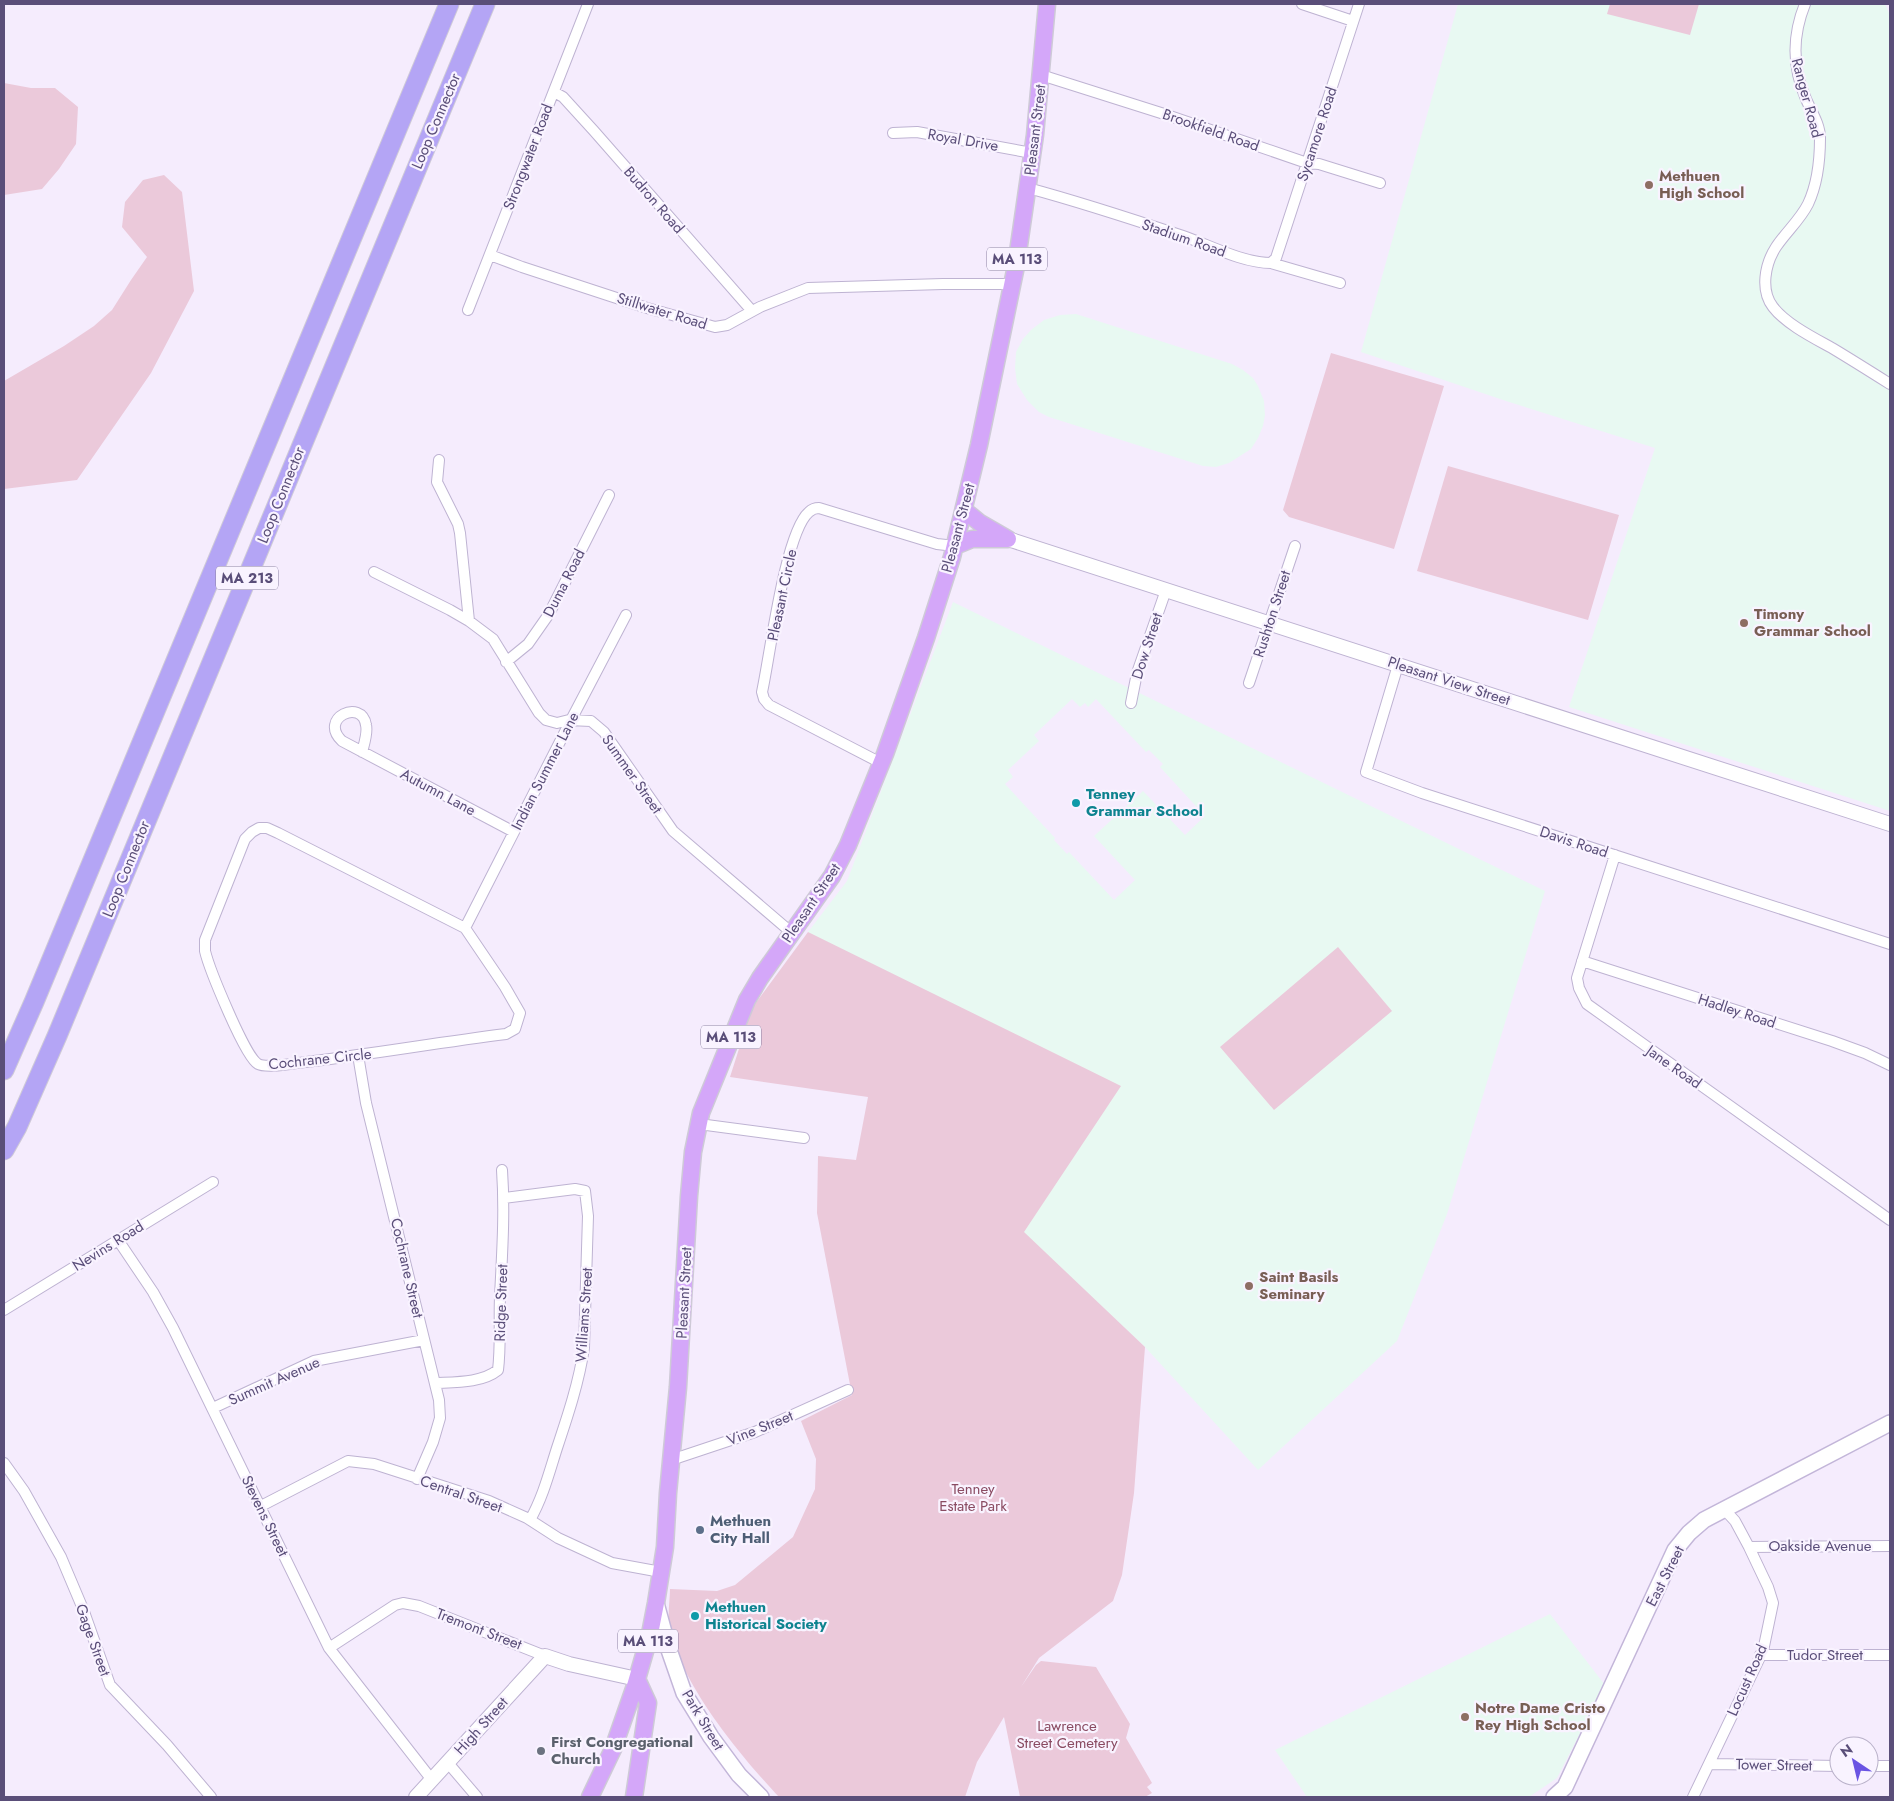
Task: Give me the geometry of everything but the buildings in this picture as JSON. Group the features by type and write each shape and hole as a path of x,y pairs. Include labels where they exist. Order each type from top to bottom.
{"highway":[{"name":"MA 213","path":"4,1070 449,4"},
{"name":"Loop Connector","path":"4,1150 17,1127 57,1036 485,4"}],"main road":[{"name":"Pleasant Street","path":"590,1797 613,1749 637,1679 656,1603 664,1546 681,1353 688,1196 693,1152 701,1113 747,1000 760,978 832,876 845,851 881,763 926,638 964,510 1012,284 1028,188 1047,4"},
{"path":"964,510 980,523 1008,539"},
{"path":"954,546 972,540 1008,539"},
{"name":"East Street","path":"1554,1797 1565,1787 1675,1550 1689,1533 1704,1520 1724,1509 1890,1424"},
{"name":"Park Street","path":"656,1603 668,1647 684,1693 711,1738 739,1775 761,1797"},
{"path":"634,1797 648,1703 637,1679"}],"street":[{"name":"Strongwater Road","path":"468,310 588,4"},
{"path":"1302,4 1353,21"},
{"name":"Sycamore Road","path":"1271,263 1276,258 1359,4"},
{"name":"Ranger Road","path":"1805,4 1800,18 1794,52 1800,82 1820,135 1817,171 1808,204 1777,246 1770,259 1765,280 1767,294 1773,308 1802,331 1890,384"},
{"name":"Brookfield Road","path":"1041,75 1307,162 1380,183"},
{"name":"Budron Road","path":"554,92 563,97 594,131 752,311"},
{"name":"Royal Drive","path":"893,133 917,132 1032,153"},
{"name":"Stadium Road","path":"1028,188 1182,236 1236,255 1340,283"},
{"name":"Stillwater Road","path":"490,255 522,267 715,327 727,325 752,311 808,288 1012,284"},
{"path":"439,460 437,482 458,524 460,533 469,621"},
{"name":"Duma Road","path":"506,662 528,644 549,614 609,495"},
{"name":"Pleasant Circle","path":"881,763 769,705 764,699 762,692 789,551 808,512 814,508 829,510 937,544 954,546"},
{"name":"Pleasant View Street","path":"1008,539 1890,824"},
{"name":"Rushton Street","path":"1249,683 1295,546"},
{"name":"Summer Street","path":"374,572 469,621 493,639 539,713 546,720 556,723 571,720 591,721 604,732 673,831 792,932"},
{"name":"Dow Street","path":"1131,703 1137,673 1166,590"},
{"name":"Indian Summer Lane","path":"465,928 626,615"},
{"name":"Davis Road","path":"1398,665 1366,772 1422,793 1890,944"},
{"name":"Autumn Lane","path":"362,752 514,832"},
{"name":"Cochrane Circle","path":"259,828 267,828 278,832 465,928 506,986 520,1013 515,1029 506,1034 283,1064 261,1065 256,1062 248,1051 212,972 205,951 205,940 245,839 259,828"},
{"name":"Jane Road","path":"1615,855 1577,978 1579,988 1587,1004 1890,1220"},
{"name":"Hadley Road","path":"1582,960 1832,1041 1865,1053 1890,1066"},
{"name":"Cochrane Street","path":"358,1055 366,1103 436,1383 440,1418 417,1479"},
{"path":"699,1124 804,1138"},
{"name":"Ridge Street","path":"436,1383 472,1380 493,1374 498,1370 504,1198 502,1170"},
{"name":"Nevins Road","path":"4,1310 213,1182"},
{"name":"Williams Street","path":"504,1198 576,1189 585,1191 588,1216 588,1263 582,1362 576,1389 542,1498 530,1520"},
{"name":"Stevens Street","path":"118,1240 153,1292 173,1328 330,1648 432,1780"},
{"name":"Summit Avenue","path":"213,1408 314,1361 424,1340"},
{"name":"Vine Street","path":"671,1460 755,1432 848,1390"},
{"name":"Central Street","path":"261,1506 348,1461 374,1464 489,1501 530,1520 558,1538 612,1563 661,1572"},
{"name":"Gage Street","path":"4,1463 24,1491 60,1557 83,1609 110,1685 167,1745 211,1797"},
{"name":"Locust Road","path":"1693,1797 1760,1655 1769,1626 1773,1603 1768,1587 1735,1520 1724,1509"},
{"name":"Oakside Avenue","path":"1749,1547 1890,1546"},
{"name":"Tremont Street","path":"330,1648 386,1610 403,1603 419,1606 568,1664 637,1679"},
{"name":"Tudor Street","path":"1760,1655 1890,1655"},
{"name":"High Street","path":"416,1797 546,1656"},
{"path":"448,1763 477,1797"},
{"name":"Tower Street","path":"1709,1764 1829,1766"}],"shaded area":[{"name":"Methuen High School","path":"1458,4 1885,4 1890,15 1890,811 1569,707 1655,448 1506,401 1361,352"},
{"path":"1076,314 1232,364 1243,370 1253,378 1264,401 1265,415 1263,426 1251,449 1229,463 1216,467 1203,466 1049,417 1039,412 1027,400 1017,384 1016,352 1023,339 1044,320 1060,315"},
{"path":"953,602 1545,891 1447,1214 1397,1341 1258,1470 1145,1347 1019,1230 808,932 847,881","holes":["1072,699 1080,707 1085,703 1088,707 1096,699 1146,752 1149,750 1163,764 1160,767 1205,816 1185,835 1143,791 1094,836 1135,880 1114,900 1069,852 1067,854 1054,840 1055,838 1005,784 1013,777 1008,770 1039,741 1034,735"]},
{"name":"Notre Dame Cristo Rey High School","path":"1550,1614 1605,1685 1557,1778 1529,1797 1307,1797 1275,1750"}],"green space":[{"path":"1610,4 1699,4 1690,35 1607,14"},
{"path":"4,83 31,88 55,88 78,107 76,144 59,169 42,189 4,195"},
{"path":"164,175 182,192 194,291 151,373 77,480 4,489 4,381 64,346 94,326 112,310 147,257 122,227 125,202 143,180"},
{"path":"1331,353 1444,386 1394,549 1289,517 1283,510"},
{"path":"1448,466 1619,515 1588,620 1417,571"},
{"name":"Tenney Estate Park","path":"808,932 1121,1086 1024,1232 1145,1347 1134,1493 1122,1575 1113,1601 1039,1658 1021,1687 1036,1665 1041,1661 1096,1667 1130,1724 1126,1738 1152,1783 1147,1787 1152,1793 1145,1797 1020,1797 1004,1717 977,1762 965,1797 779,1797 746,1760 712,1715 683,1666 674,1643 669,1620 670,1589 717,1591 735,1585 793,1537 815,1489 816,1459 801,1421 852,1395 817,1213 818,1156 856,1160 868,1097 730,1077 752,1008"},
{"path":"1338,947 1392,1011 1274,1110 1220,1047"}],"place":[{"name":"Methuen High School","path":"1649,185"},
{"name":"Timony Grammar School","path":"1744,623"},
{"name":"Tenney Grammar School","path":"1076,803"},
{"name":"Saint Basils Seminary","path":"1249,1286"},
{"name":"Methuen City Hall","path":"700,1530"},
{"name":"Methuen Historical Society","path":"695,1616"},
{"name":"Notre Dame Cristo Rey High School","path":"1465,1717"},
{"name":"First Congregational Church","path":"541,1751"}],"park label":[{"name":"Lawrence Street Cemetery","path":"1067,1734"}]}
